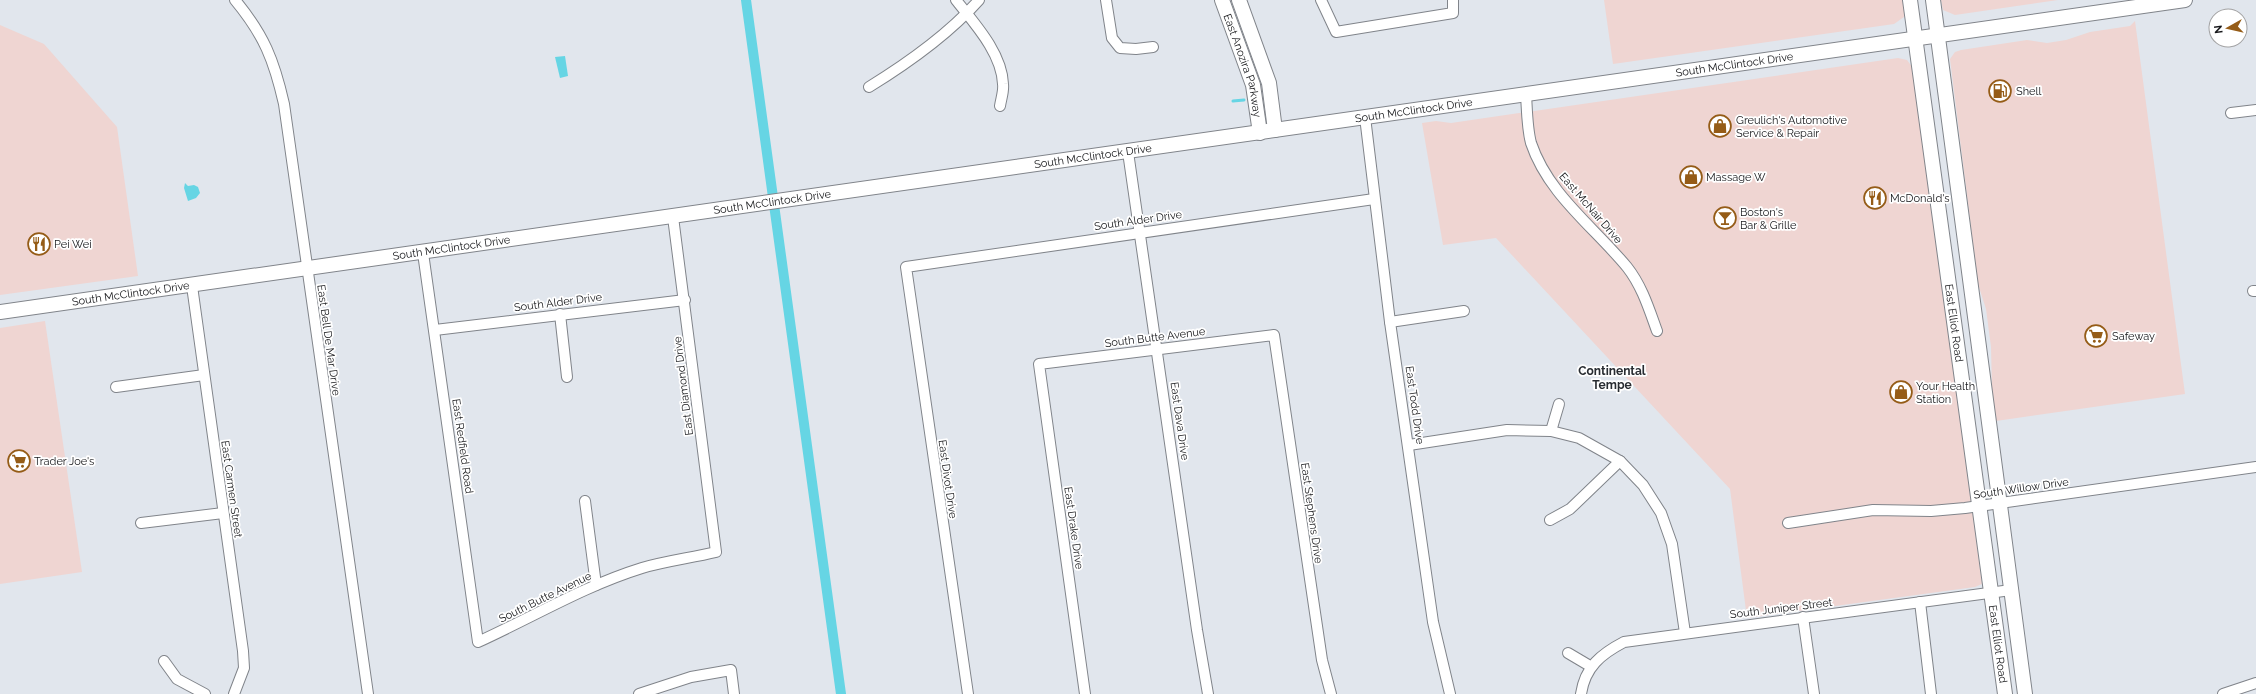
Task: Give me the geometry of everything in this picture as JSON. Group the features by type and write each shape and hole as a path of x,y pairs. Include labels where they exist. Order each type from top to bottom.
{"main road":[{"name":"East Anozira Parkway","path":"1222,0 1253,86 1260,132"},
{"name":"East Anozira Parkway","path":"1239,0 1269,83 1275,130"},
{"name":"East Elliot Road","path":"1910,0 2005,694"},
{"name":"East Elliot Road","path":"1932,0 1938,35 2025,694"},
{"name":"South McClintock Drive","path":"0,312 307,270 2185,0"},
{"path":"1954,316 1973,299"}],"street":[{"name":"East Bell De Mar Drive","path":"235,0 258,31 274,61 284,104 368,694"},
{"path":"956,0 998,61 1003,84 1000,106"},
{"path":"869,87 900,68 967,14 979,0"},
{"path":"1106,0 1112,38 1120,48 1136,49 1154,47"},
{"path":"1321,0 1336,32 1454,13 1453,0"},
{"name":"East McNair Drive","path":"1526,94 1531,142 1544,172 1561,196 1628,268 1646,297 1657,330"},
{"path":"2231,114 2256,110"},
{"name":"East Todd Drive","path":"1365,118 1390,322 1409,445 1433,622 1450,694"},
{"name":"East Dava Drive","path":"1128,152 1197,630 1208,694"},
{"name":"South Alder Drive","path":"906,267 1374,199"},
{"name":"East Diamond Drive","path":"673,217 685,300 716,552"},
{"name":"East Redfield Road","path":"423,253 478,642"},
{"name":"East Divot Drive","path":"906,267 968,694"},
{"name":"East Carmen Street","path":"192,286 243,651 244,668 234,694"},
{"name":"South Alder Drive","path":"435,330 685,300"},
{"path":"1390,322 1464,312"},
{"path":"560,314 567,377"},
{"name":"South Butte Avenue","path":"1039,364 1157,348 1274,335"},
{"name":"East Stephens Drive","path":"1274,335 1322,660 1331,694"},
{"name":"East Drake Drive","path":"1039,364 1085,694"},
{"path":"116,387 204,375"},
{"path":"1551,431 1559,404"},
{"path":"1409,445 1507,430 1551,431 1579,438 1620,461 1643,485 1661,513 1672,544 1685,633"},
{"path":"1550,520 1570,509 1620,461"},
{"name":"South Willow Drive","path":"1788,523 1873,510 1943,510 1980,506 2256,467"},
{"path":"585,501 596,585"},
{"path":"141,523 224,513"},
{"name":"South Butte Avenue","path":"478,642 514,625 554,603 596,585 642,568 716,552"},
{"name":"South Juniper Street","path":"1581,694 1583,683 1590,666 1605,652 1624,642 2011,590"},
{"path":"1920,602 1932,694"},
{"path":"1803,617 1814,694"},
{"path":"1568,653 1590,666"},
{"path":"164,661 177,680 205,694"},
{"path":"639,694 691,677 731,670 734,694"},
{"path":"2223,694 2256,683"}],"shaded area":[{"path":"1604,0 1903,0 1905,10 1904,17 1894,24 1613,64"},
{"path":"1941,0 2058,0 1955,15 1943,10"},
{"path":"2135,21 2185,394 1996,421 1992,391 1991,347 1986,309 1978,284 1950,59 1955,52 1961,50 2027,40 2047,43 2066,40 2090,32 2130,26"},
{"path":"0,25 44,44 117,127 138,276 0,295"},
{"path":"1898,58 1907,60 1913,68 1982,584 1975,587 1747,618 1730,489 1496,238 1443,245 1422,123 1436,121 1451,123"},
{"path":"45,321 82,572 0,584 0,328"}],"water":[{"path":"565,56 568,76 560,78 555,57"},
{"path":"185,183 188,186 194,185 198,187 200,193 196,198 188,201 184,188"}],"waterway":[{"path":"746,0 841,694"},
{"path":"1233,101 1244,100"}],"place":[{"name":"Shell","path":"2000,91"},
{"name":"Greulich's Automotive Service & Repair","path":"1720,126"},
{"name":"Massage W","path":"1691,177"},
{"name":"McDonald's","path":"1875,198"},
{"name":"Boston's Bar & Grille","path":"1725,218"},
{"name":"Pei Wei","path":"39,244"},
{"name":"Safeway","path":"2096,336"},
{"name":"Your Health Station","path":"1901,392"},
{"name":"Trader Joe's","path":"19,461"}],"district":[{"name":"Continental Tempe","path":"1612,378"}]}
